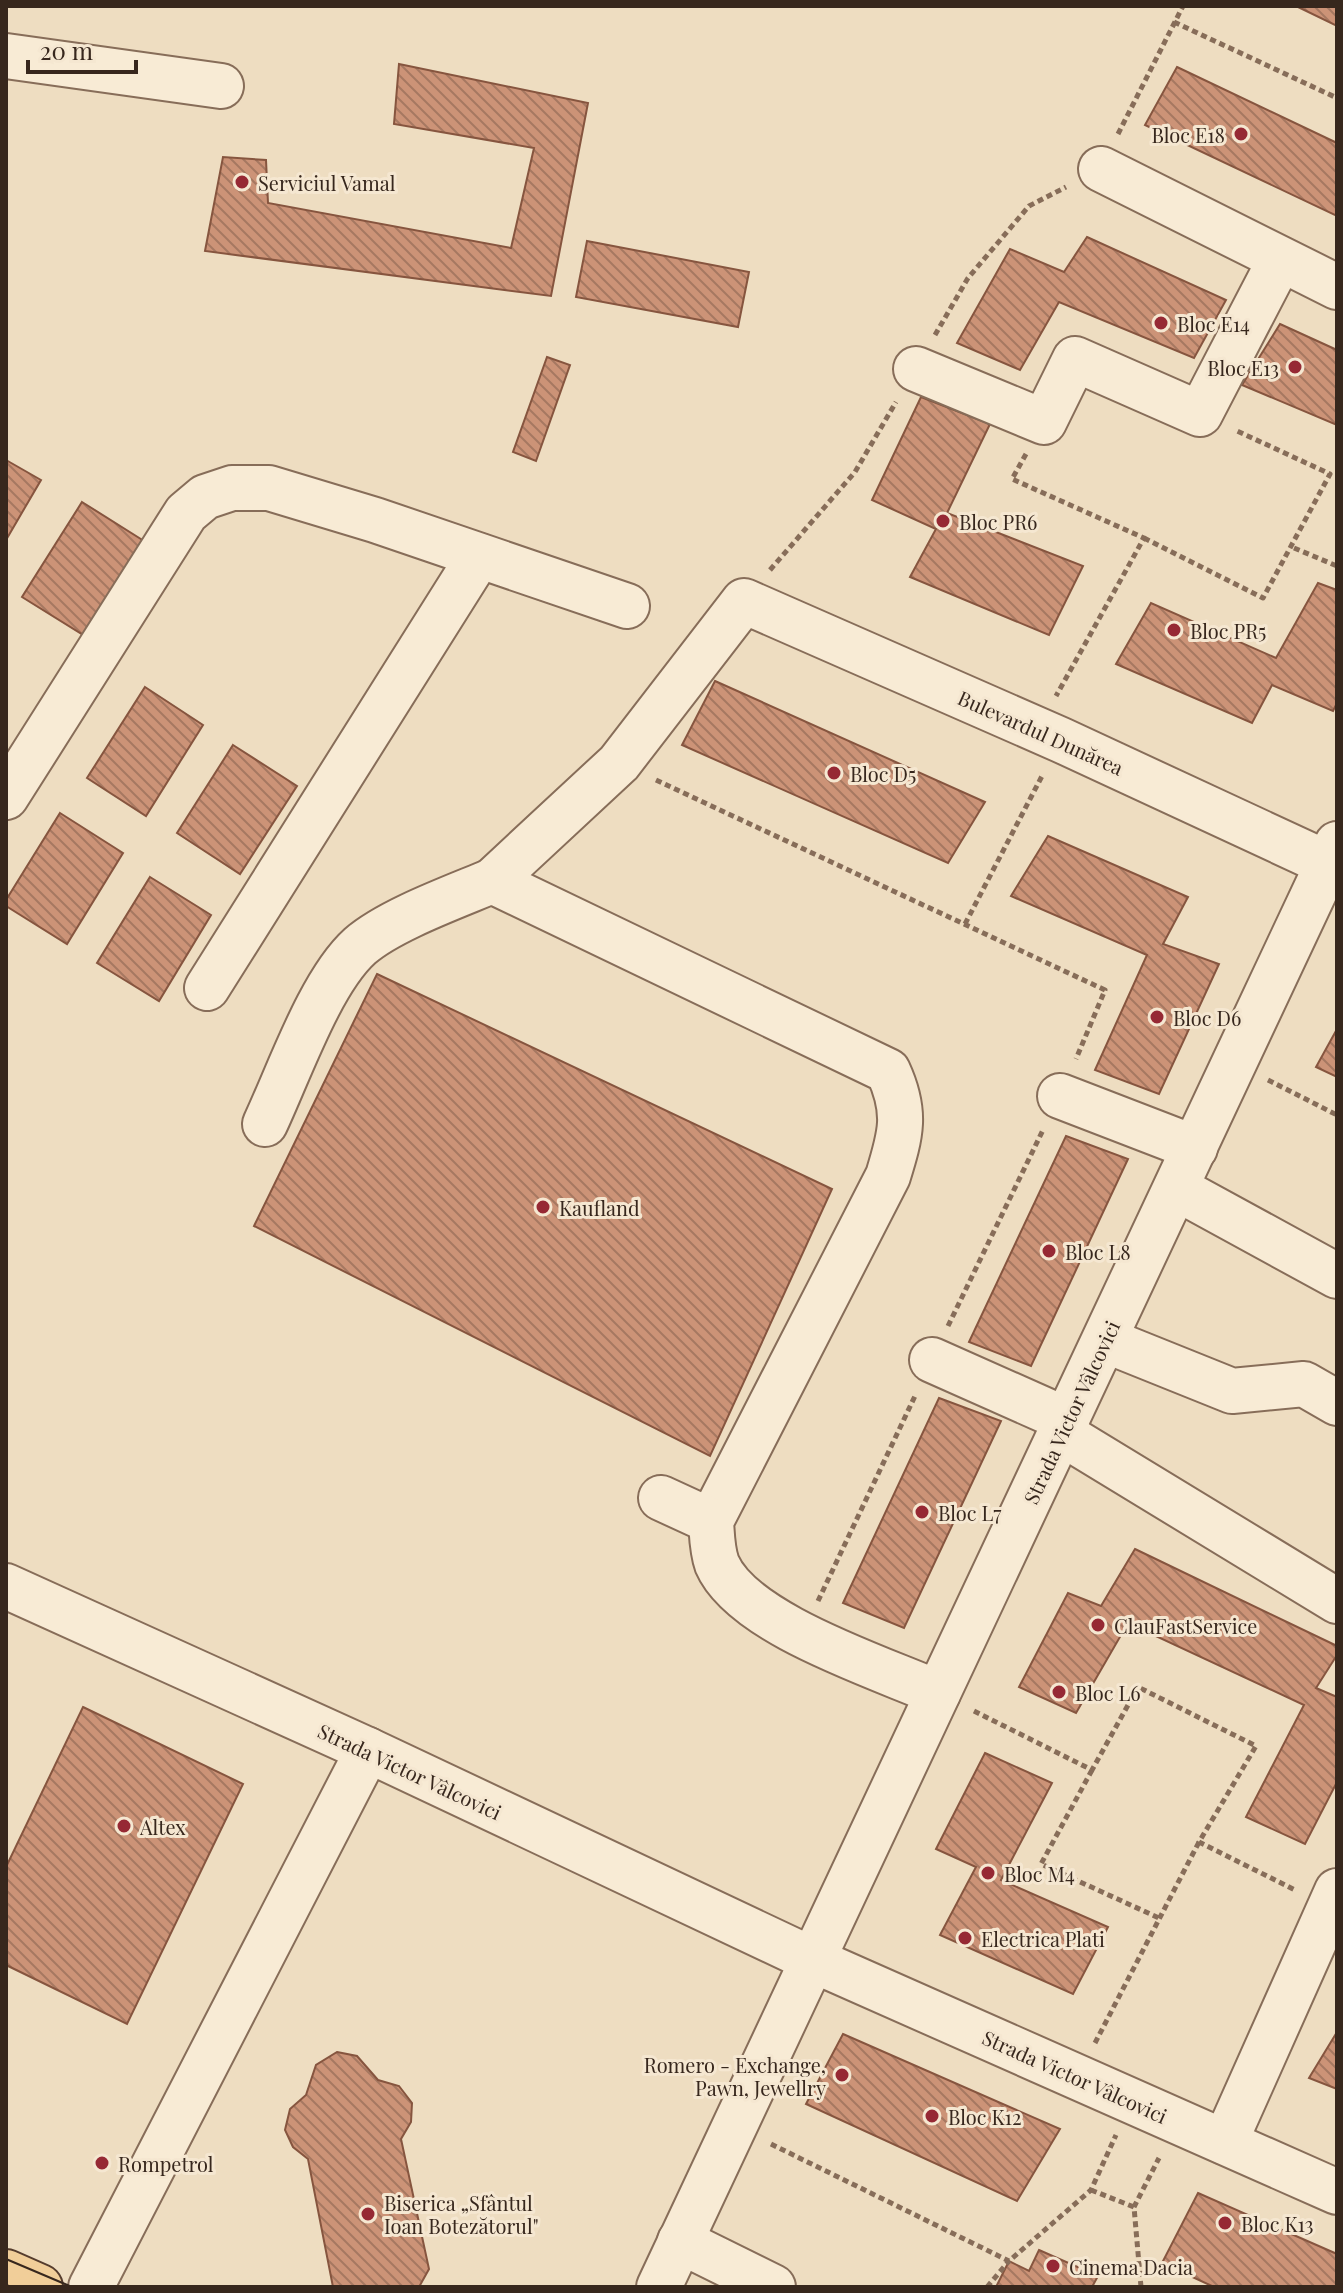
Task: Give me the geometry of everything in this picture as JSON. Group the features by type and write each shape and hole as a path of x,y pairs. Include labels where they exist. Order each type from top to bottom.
{"main road":[{"path":"6,2272 40,2287"}],"street":[{"path":"6,56 221,86"},
{"path":"1101,169 1337,287"},
{"path":"916,369 1044,422 1075,359 1200,414 1280,260"},
{"path":"6,797 186,513 205,497 232,488 269,488 627,606"},
{"path":"207,988 479,556"},
{"path":"265,1124 335,974 362,945 427,909 492,881 619,763 744,601"},
{"name":"Bulevardul Dunărea","path":"744,601 1334,859"},
{"name":"Strada Victor Vâlcovici","path":"659,2287 1334,859"},
{"path":"492,881 888,1071 901,1099 901,1137 888,1176 711,1521 718,1565 734,1589 773,1620 938,1693"},
{"path":"1060,1096 1195,1148"},
{"path":"1176,1188 1337,1276"},
{"path":"1105,1340 1232,1391 1304,1384 1337,1403"},
{"path":"932,1360 1064,1426 1337,1601"},
{"path":"661,1498 711,1521"},
{"name":"Strada Victor Vâlcovici","path":"6,1586 368,1750 813,1960 1337,2192"},
{"path":"91,2287 368,1750"},
{"path":"1225,2142 1332,1898"},
{"path":"680,2241 773,2287"}],"path":[{"path":"744,601 855,472 968,278 1029,206 1101,169 1183,6"},
{"path":"1174,22 1337,98"},
{"path":"1044,422 1012,479 1144,538 1263,598 1293,548 1330,474 1200,414"},
{"path":"965,924 1049,734 1144,538"},
{"path":"1293,548 1337,566"},
{"path":"1235,1063 1337,1115"},
{"path":"1077,2077 1199,1842 1256,1746 1138,1687 1041,1864 1159,1918"},
{"path":"938,1693 1092,1770"},
{"path":"1199,1842 1332,1898"},
{"path":"987,2287 1009,2261 1091,2190 1132,2101"},
{"path":"1141,2287 1134,2207 1178,2121"},
{"path":"734,2126 1009,2261"},
{"path":"1091,2190 1134,2207"}],"building":[{"path":"1296,6 1337,6 1337,26"},
{"name":"Serviciul Vamal","path":"399,64 588,103 551,296 205,251 223,157 266,160 268,203 511,248 534,148 394,124"},
{"name":"Bloc E18","path":"1177,67 1337,143 1337,216 1145,125"},
{"name":"Bloc E14","path":"1087,237 1226,300 1194,358 1059,302 1020,370 957,343 1010,249 1064,272"},
{"path":"587,241 749,272 738,327 576,297"},
{"name":"Bloc E13","path":"1280,324 1337,350 1337,425 1242,385"},
{"path":"547,357 570,365 536,461 513,452"},
{"name":"Bloc PR6","path":"921,397 990,424 947,513 1083,566 1049,635 910,577 936,529 872,500"},
{"path":"6,460 41,480 6,540"},
{"path":"82,502 144,541 85,636 22,597"},
{"name":"Bloc PR5","path":"1318,583 1337,590 1337,703 1333,711 1272,685 1252,723 1116,664 1151,603 1276,658"},
{"name":"Bloc D5","path":"715,681 985,802 948,863 682,745"},
{"path":"145,687 203,725 146,816 87,778"},
{"path":"233,745 297,786 240,874 177,833"},
{"path":"60,813 123,853 67,944 6,906 6,900"},
{"name":"Bloc D6","path":"1048,836 1188,897 1163,944 1219,964 1159,1094 1095,1070 1147,955 1011,896"},
{"path":"150,877 211,915 159,1001 97,963"},
{"name":"Kaufland","path":"377,974 832,1189 710,1456 254,1226"},
{"path":"1337,1029 1337,1077 1316,1067"},
{"name":"Bloc L8","path":"1066,1136 1128,1159 1031,1366 969,1342"},
{"name":"Bloc L7","path":"939,1398 1001,1421 904,1628 843,1603"},
{"name":"Bloc L6","path":"1135,1549 1337,1646 1337,1655 1316,1688 1337,1697 1337,1782 1305,1844 1246,1817 1304,1705 1128,1623 1076,1713 1019,1687 1068,1593 1101,1606"},
{"name":"Altex","path":"83,1707 243,1784 127,2024 6,1965 6,1867"},
{"name":"Bloc M4","path":"985,1753 1052,1783 1001,1880 1108,1927 1073,1994 940,1935 976,1867 936,1849"},
{"path":"1337,2032 1337,2089 1309,2078"},
{"name":"Bloc K12","path":"843,2034 1060,2129 1017,2201 806,2104"},
{"name":"Biserica „Sfântul Ioan Botezătorul\"","path":"337,2052 357,2056 378,2080 399,2086 412,2103 411,2122 401,2139 429,2269 419,2287 333,2287 308,2159 293,2147 285,2130 290,2109 306,2095 316,2065"},
{"name":"Bloc K13","path":"1198,2193 1337,2254 1337,2287 1214,2287 1162,2263"},
{"name":"Cinema Dacia","path":"1039,2250 1098,2276 1092,2287 996,2287 1009,2261 1029,2271"}],"tram line":[{"path":"6,2259 72,2287"},
{"path":"6,2285 12,2287"}],"place":[{"name":"Bloc E18","path":"1241,134"},
{"name":"Serviciul Vamal","path":"242,182"},
{"name":"Bloc E14","path":"1161,323"},
{"name":"Bloc E13","path":"1295,367"},
{"name":"Bloc PR6","path":"943,521"},
{"name":"Bloc PR5","path":"1174,630"},
{"name":"Bloc D5","path":"834,773"},
{"name":"Bloc D6","path":"1157,1017"},
{"name":"Kaufland","path":"543,1207"},
{"name":"Bloc L8","path":"1049,1251"},
{"name":"Bloc L7","path":"922,1512"},
{"name":"ClauFastService","path":"1098,1625"},
{"name":"Bloc L6","path":"1059,1692"},
{"name":"Altex","path":"124,1826"},
{"name":"Bloc M4","path":"988,1873"},
{"name":"Electrica Plati","path":"965,1938"},
{"name":"Romero - Exchange, Pawn, Jewellry","path":"842,2075"},
{"name":"Bloc K12","path":"932,2116"},
{"name":"Rompetrol","path":"102,2163"},
{"name":"Biserica „Sfântul Ioan Botezătorul\"","path":"368,2214"},
{"name":"Bloc K13","path":"1225,2223"},
{"name":"Cinema Dacia","path":"1053,2266"}]}
